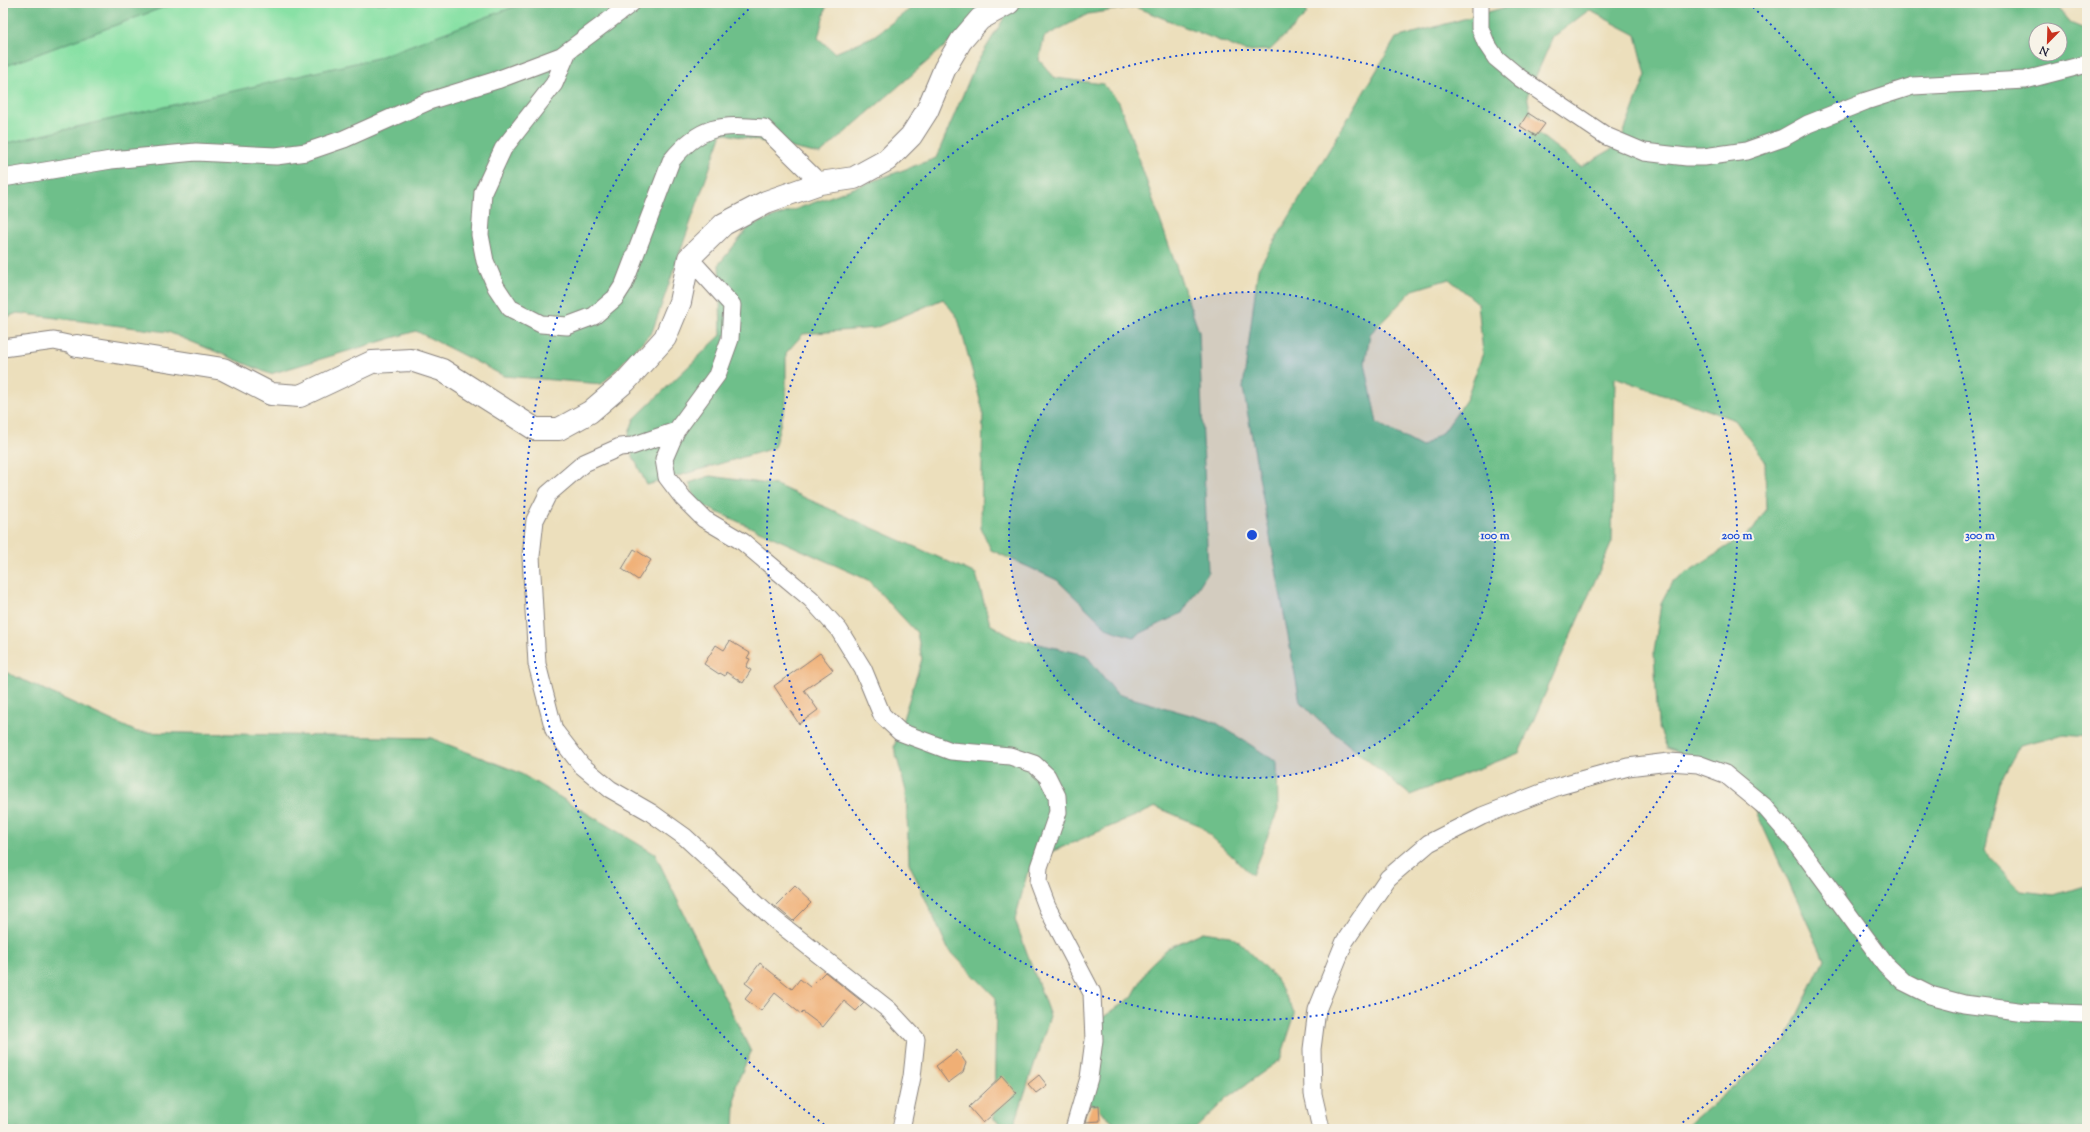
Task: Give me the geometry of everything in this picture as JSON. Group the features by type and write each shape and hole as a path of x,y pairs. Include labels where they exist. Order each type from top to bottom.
{"street":[{"path":"3,178 111,160 196,152 276,156 306,152 344,139 430,101 497,80 561,56 632,3"},
{"path":"3,348 54,341 223,369 271,394 300,396 372,362 411,360 442,370 535,429 559,429 590,412 625,382 665,338 680,302 689,258 724,224 766,202 820,183 854,178 886,160 911,136 927,111 945,68 961,41 980,19 1009,3"},
{"path":"1480,3 1480,28 1486,43 1496,58 1520,78 1606,136 1644,152 1687,157 1704,157 1746,151 1783,138 1808,124 1866,101 1913,86 2025,80 2087,64"},
{"path":"568,51 554,84 503,149 483,192 480,235 485,261 496,287 510,308 541,324 567,326 594,316 614,298 624,284 671,161 684,145 704,132 731,125 764,128 820,183"},
{"path":"689,258 732,305 730,339 717,375 676,431 664,460 667,477 682,498 704,519 743,542 811,599 839,630 863,668 882,715 900,732 951,751 1010,756 1034,764 1047,776 1054,788 1057,796 1058,812 1039,867 1038,883 1047,907 1092,994 1094,1040 1089,1078 1074,1129"},
{"path":"676,431 632,446 620,447 584,463 548,494 535,520 531,556 537,664 554,730 581,765 610,789 650,812 685,837 775,920 889,1010 916,1039 912,1077 901,1129"},
{"path":"1321,1129 1313,1094 1312,1049 1317,1010 1345,941 1388,878 1429,843 1482,816 1559,786 1628,767 1676,762 1698,764 1725,774 1764,806 1796,842 1885,964 1904,982 1930,995 1964,1004 2025,1012 2087,1014"}],"green space":[{"path":"3,3 788,3 3,236"},
{"path":"3,3 193,3 167,6 3,67"},
{"path":"524,3 827,3 818,38 835,53 874,36 918,3 995,3 820,154 722,133 652,332 602,384 504,376 416,331 270,374 168,332 17,313 3,319 3,144 377,58"},
{"path":"1018,3 1307,3 1306,15 1270,50 1245,51 1135,7 1088,14 1044,37 1039,60 1055,78 1103,84 1119,102 1199,332 1208,572 1182,613 1133,637 1108,629 1057,580 991,550 981,528 983,411 958,318 943,299 875,328 803,334 786,353 786,403 774,448 647,485 626,442 634,419 721,335 719,264 750,226 936,158 975,66 1012,5"},
{"path":"1520,3 2057,3 2070,23 2087,30 2087,736 2064,734 2020,745 1999,783 1984,851 2021,891 2055,895 2087,885 2087,1129 1683,1129 1784,1043 1824,959 1740,777 1667,748 1658,725 1654,652 1661,603 1672,582 1753,530 1766,510 1765,461 1735,420 1615,377 1612,542 1519,753 1410,795 1317,719 1300,702 1243,388 1258,269 1396,38","holes":["1589,10 1636,35 1646,75 1619,145 1581,167 1535,131 1527,96 1553,37","1449,279 1478,303 1483,353 1466,400 1445,430 1422,447 1377,423 1365,363 1370,334 1413,290"]},
{"path":"710,476 776,485 976,574 990,624 1013,638 1086,655 1117,694 1215,722 1277,762 1278,810 1252,875 1199,825 1156,807 1044,855 1027,874 1015,920 1050,1016 1013,1129 1009,1129 994,1119 996,998 948,949 909,863 906,791 894,747 922,659 917,633 868,580 697,503 689,483"},
{"path":"3,671 137,732 431,738 518,772 655,854 751,1052 736,1085 734,1129 3,1129"},
{"path":"1203,932 1230,936 1241,943 1276,979 1295,1014 1280,1060 1227,1098 1195,1129 1122,1129 1084,1097 1092,1025 1132,997 1150,965 1168,948"}],"building":[{"path":"1528,113 1545,124 1536,136 1520,126"},
{"path":"634,549 651,560 638,580 622,569"},
{"path":"730,641 750,653 747,658 750,659 746,667 751,670 743,683 726,672 725,676 720,673 719,674 704,664 716,645 724,650"},
{"path":"820,653 833,670 804,690 818,710 799,724 774,686"},
{"path":"794,887 811,903 793,921 775,906"},
{"path":"760,963 792,989 800,979 810,987 825,972 864,1003 856,1011 844,1001 823,1027 803,1012 801,1014 775,993 761,1011 745,999 753,989 745,983"},
{"path":"957,1050 966,1063 963,1072 948,1083 936,1066"},
{"path":"1039,1075 1047,1085 1036,1093 1028,1084"},
{"path":"1002,1076 1017,1093 983,1123 969,1107"},
{"path":"1099,1105 1100,1121 1086,1122 1091,1106"}]}
